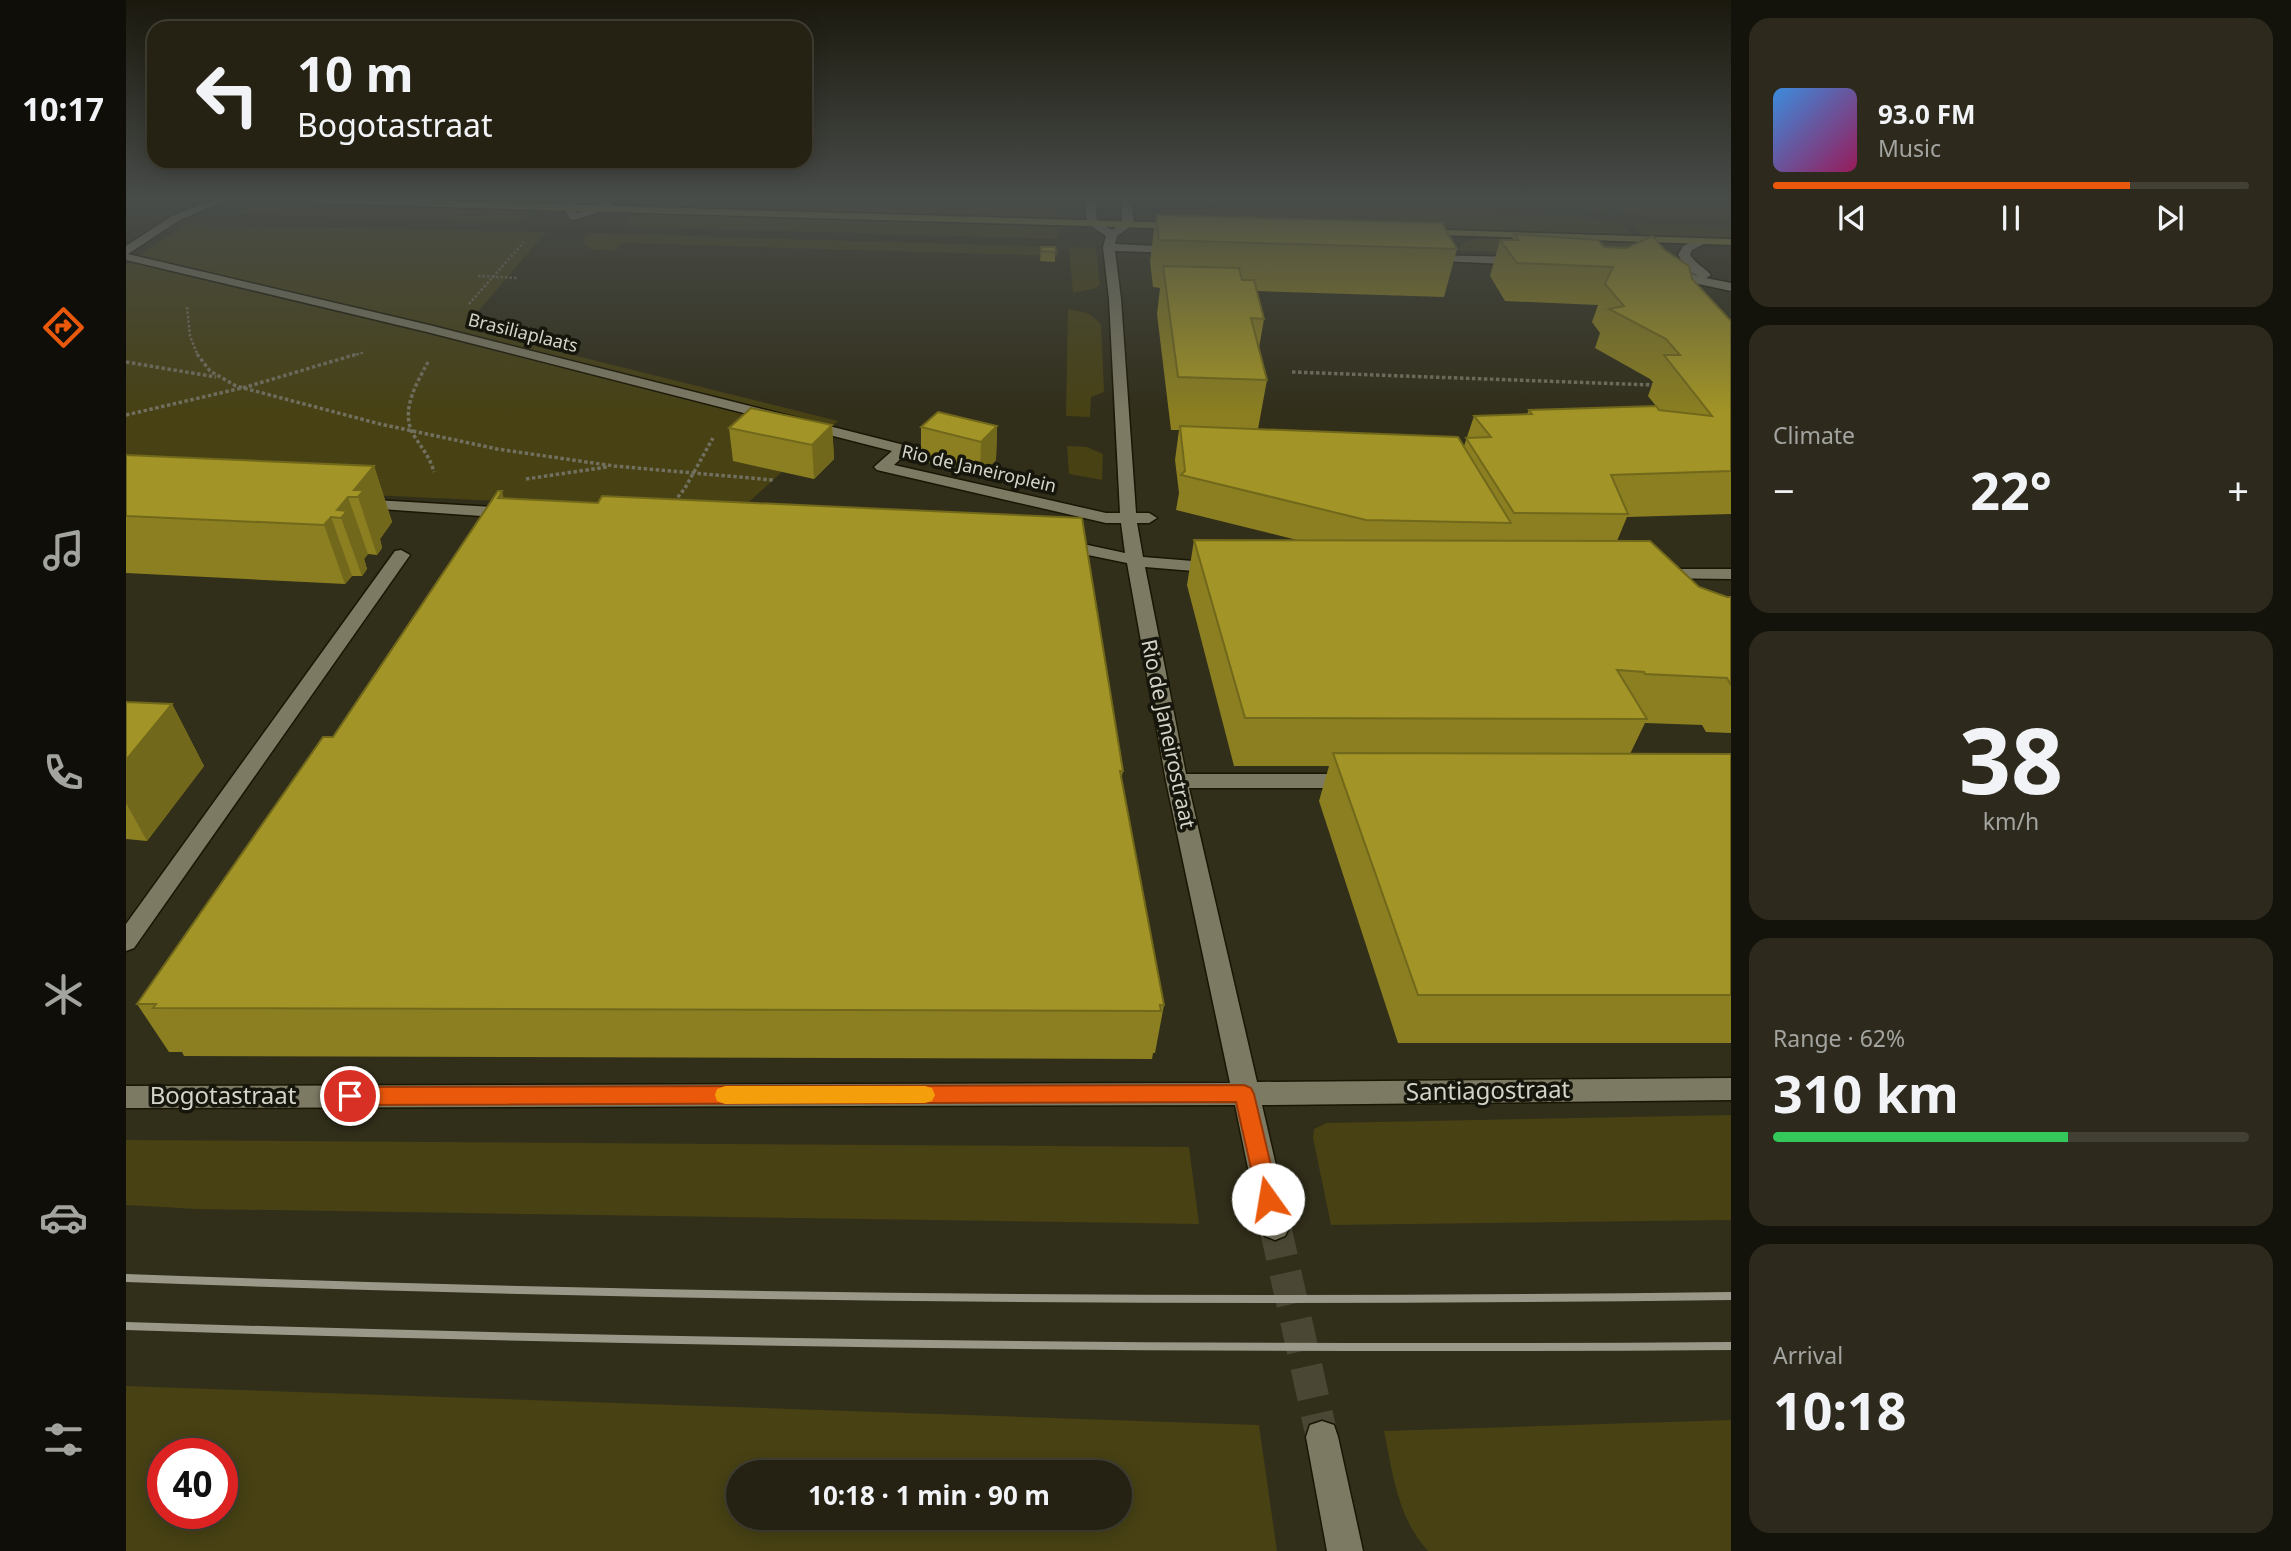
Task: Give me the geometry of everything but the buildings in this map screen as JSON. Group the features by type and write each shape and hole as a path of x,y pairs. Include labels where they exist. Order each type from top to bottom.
{"street":[{"name":"Brasiliaplaats","path":"188,269 828,430"},
{"name":"Rio de Janeirostraat","path":"1112,269 1128,518 1135,561 1177,781 1275,1226"},
{"path":"1675,269 1693,279 1724,288"},
{"path":"1697,269 1724,288"},
{"name":"Rio de Janeiroplein","path":"828,430 903,449 882,467 1106,518 1128,518"},
{"path":"340,504 528,513"},
{"path":"1128,518 1149,518"},
{"path":"1042,543 1070,544 1158,565 1229,568"},
{"path":"126,942 401,555"},
{"path":"1641,574 1731,574"},
{"path":"1177,781 1371,781"},
{"name":"Santiagostraat","path":"1244,1094 1731,1089"},
{"name":"Bogotastraat","path":"126,1097 1244,1094"},
{"path":"1322,1437 1345,1551"}],"path":[{"path":"435,475 429,454 411,431 410,408 419,379 443,333 500,269"},
{"path":"198,272 189,290 186,312 189,335 203,361 216,377"},
{"path":"478,276 518,278"},
{"path":"126,415 246,387 443,333"},
{"path":"126,362 216,377 370,422 541,456 615,466 773,480"},
{"path":"1292,372 1653,386"},
{"path":"668,509 694,473 722,421 727,404"}],"shaded area":[{"path":"126,269 514,269 464,328 838,421 738,512 126,484"},
{"path":"1071,269 1098,269 1100,284 1096,288 1073,293"},
{"path":"1068,309 1088,313 1101,324 1104,392 1091,397 1090,417 1066,416"},
{"path":"1067,446 1087,447 1103,454 1102,480 1069,474"},
{"path":"1731,1115 1731,1220 1331,1225 1313,1138 1314,1129 1327,1123"},
{"path":"126,1140 1189,1147 1199,1224 196,1209 126,1205"},
{"path":"126,1386 1259,1425 1277,1551 126,1551"},
{"path":"1731,1420 1731,1551 1428,1551 1409,1524 1403,1509 1384,1431"}],"tunnel":[{"path":"1275,1226 1322,1437"}],"railway":[{"path":"126,1278 527,1290 928,1297 1330,1299 1731,1296"},
{"path":"126,1326 928,1344 1731,1346"}],"slow traffic":[{"path":"725,1095 925,1095"}],"route":[{"path":"350,1096 1244,1094 1268,1199"}]}
